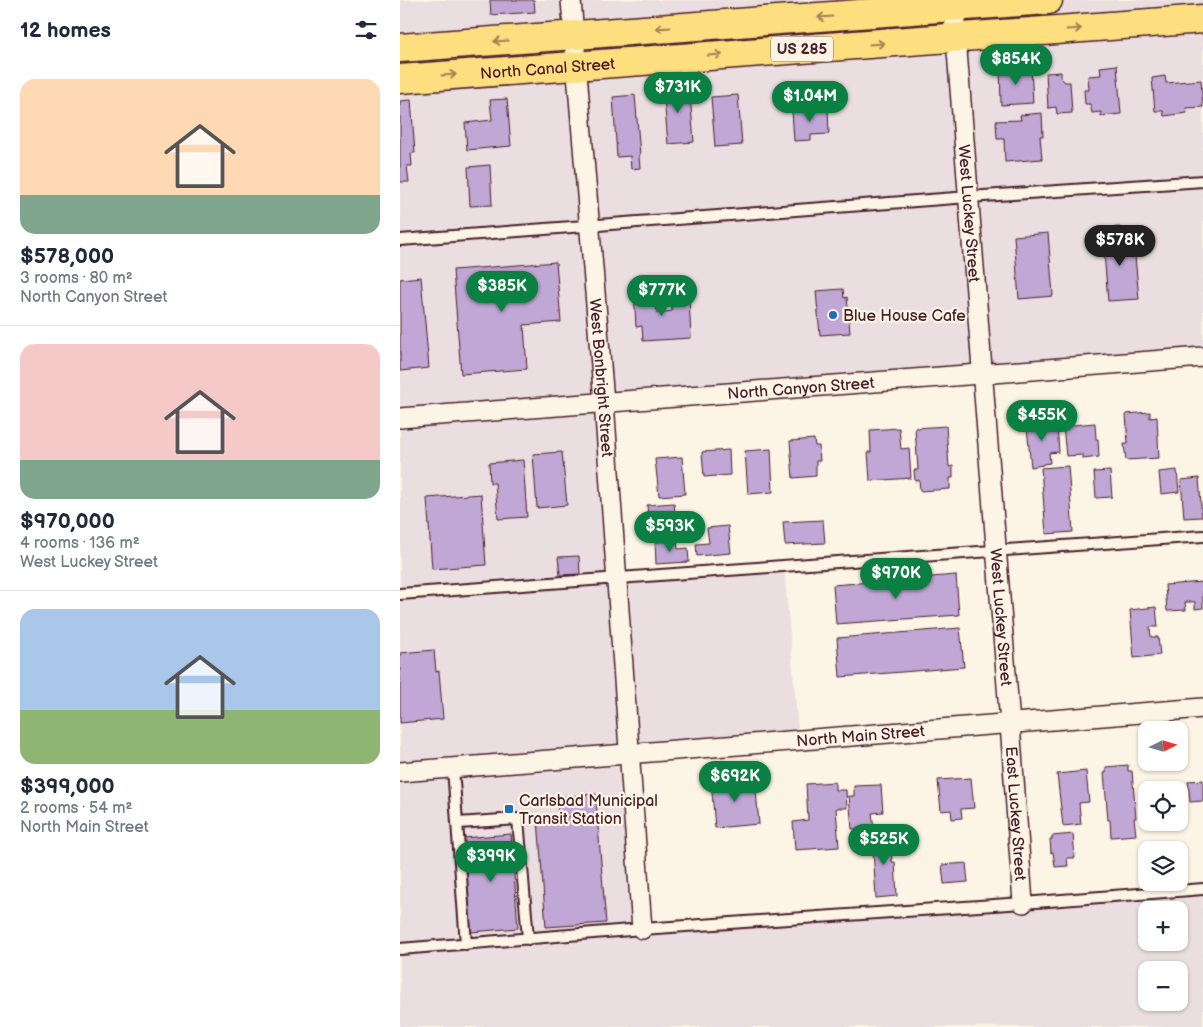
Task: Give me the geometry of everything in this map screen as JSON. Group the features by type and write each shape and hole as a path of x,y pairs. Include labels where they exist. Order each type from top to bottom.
{"highway":[{"name":"North Canal Street","path":"400,48 953,4 1048,0"},
{"name":"North Canal Street","path":"400,79 1203,19"}],"street":[{"name":"West Bonbright Street","path":"571,0 604,402 642,929"},
{"name":"West Luckey Street","path":"953,4 1010,724"},
{"name":"North Canyon Street","path":"400,418 1203,357"},
{"name":"North Main Street","path":"400,772 1203,708"},
{"name":"East Luckey Street","path":"1010,724 1023,903"}],"lane":[{"path":"400,240 1203,181"},
{"path":"400,594 1203,536"},
{"path":"453,768 466,944"},
{"path":"458,823 518,819 528,939"},
{"path":"400,949 642,929 1203,889"}],"shaded area":[{"path":"400,0 1203,0 1203,357 604,402 617,576 784,566 799,741 629,754 642,929 1203,889 1203,1027 400,1027"}],"building":[{"path":"490,0 534,0 535,12 491,15"},
{"path":"1117,65 1121,114 1101,116 1101,112 1092,113 1090,104 1085,104 1084,90 1089,90 1088,76 1101,75 1100,67"},
{"path":"1031,67 1033,103 1001,105 1000,68"},
{"path":"1061,72 1061,78 1065,82 1070,82 1072,113 1057,114 1056,107 1048,108 1046,73"},
{"path":"1165,76 1166,83 1201,80 1203,107 1186,108 1187,113 1164,116 1163,111 1155,111 1152,78"},
{"path":"689,83 694,142 668,144 663,85"},
{"path":"635,95 640,168 631,169 630,156 617,157 613,97"},
{"path":"738,95 742,145 715,147 711,97"},
{"path":"507,99 511,146 467,150 465,123 492,120 490,100"},
{"path":"411,100 415,153 411,153 412,166 407,166 409,182 400,182 400,101"},
{"path":"828,108 829,134 811,135 811,140 794,141 792,110"},
{"path":"1042,113 1043,136 1040,136 1042,159 1005,162 1004,139 997,139 996,121 1021,120 1020,115"},
{"path":"490,165 492,205 470,206 468,167"},
{"path":"1120,227 1121,246 1134,245 1139,299 1108,301 1102,228"},
{"path":"1048,233 1053,296 1019,299 1014,236"},
{"path":"556,262 561,322 524,325 527,369 461,374 453,270"},
{"path":"421,277 429,368 400,371 400,279"},
{"path":"655,288 657,313 672,311 671,299 689,297 691,338 643,341 642,326 636,327 634,290"},
{"name":"Blue House Cafe","path":"843,289 844,298 847,297 850,333 820,335 816,291"},
{"path":"1150,412 1150,418 1157,417 1159,458 1126,460 1124,444 1128,444 1126,414"},
{"path":"1050,419 1050,426 1057,425 1059,452 1049,453 1050,463 1031,467 1027,428 1032,427 1031,421"},
{"path":"1095,423 1099,457 1083,459 1083,455 1066,456 1063,426"},
{"path":"946,426 949,467 953,466 953,478 950,478 950,489 920,491 919,480 915,481 914,470 918,470 915,428"},
{"path":"899,428 901,449 909,448 911,478 870,481 868,452 871,452 870,430"},
{"path":"814,439 815,446 819,446 820,461 816,461 816,476 793,478 790,441"},
{"path":"771,449 773,492 748,494 745,451"},
{"path":"729,450 730,475 704,477 702,452"},
{"path":"562,452 567,505 537,508 533,454"},
{"path":"682,457 685,494 659,496 655,459"},
{"path":"523,460 527,517 498,519 495,483 490,483 489,463"},
{"path":"1068,466 1073,532 1046,534 1041,468"},
{"path":"1177,470 1179,492 1161,494 1159,472"},
{"path":"1110,471 1112,497 1096,498 1094,472"},
{"path":"1199,478 1202,517 1184,518 1181,480"},
{"path":"481,494 486,565 432,569 427,498"},
{"path":"674,503 676,525 649,527 647,505"},
{"path":"823,520 825,543 785,545 783,522"},
{"path":"728,526 731,553 697,556 696,544 709,543 707,528"},
{"path":"677,540 678,549 688,548 689,562 656,564 655,542"},
{"path":"579,556 580,574 560,575 558,557"},
{"path":"956,575 959,615 836,624 833,585"},
{"path":"1203,582 1203,608 1195,609 1195,602 1185,602 1186,610 1167,611 1165,585"},
{"path":"1156,607 1158,627 1150,627 1151,637 1158,637 1160,655 1134,658 1130,610"},
{"path":"960,628 964,667 840,677 837,638"},
{"path":"434,650 436,672 439,671 443,719 400,723 400,653"},
{"path":"1128,765 1128,771 1132,771 1136,835 1111,837 1104,773 1106,773 1106,767"},
{"path":"1086,771 1089,802 1079,803 1081,824 1063,826 1057,774"},
{"path":"755,778 759,824 715,828 711,781"},
{"path":"971,778 974,808 961,809 962,818 952,819 951,810 941,811 938,780"},
{"path":"1203,780 1203,801 1190,802 1188,781"},
{"path":"835,782 835,790 846,790 847,808 836,808 839,847 795,850 793,822 808,820 806,784"},
{"path":"881,785 883,812 872,813 874,828 852,829 849,796 854,796 854,786"},
{"path":"596,794 597,814 558,817 557,797"},
{"path":"597,814 606,923 546,927 538,819"},
{"path":"890,832 892,862 895,862 897,896 876,898 872,833"},
{"path":"511,834 518,928 471,932 464,838"},
{"path":"1073,834 1075,858 1067,858 1068,866 1055,867 1050,839 1052,839 1052,836"},
{"path":"966,863 968,882 944,884 942,865"}],"place":[{"name":"Blue House Cafe","path":"833,315"},
{"name":"Carlsbad Municipal Transit Station","path":"509,809"}]}
